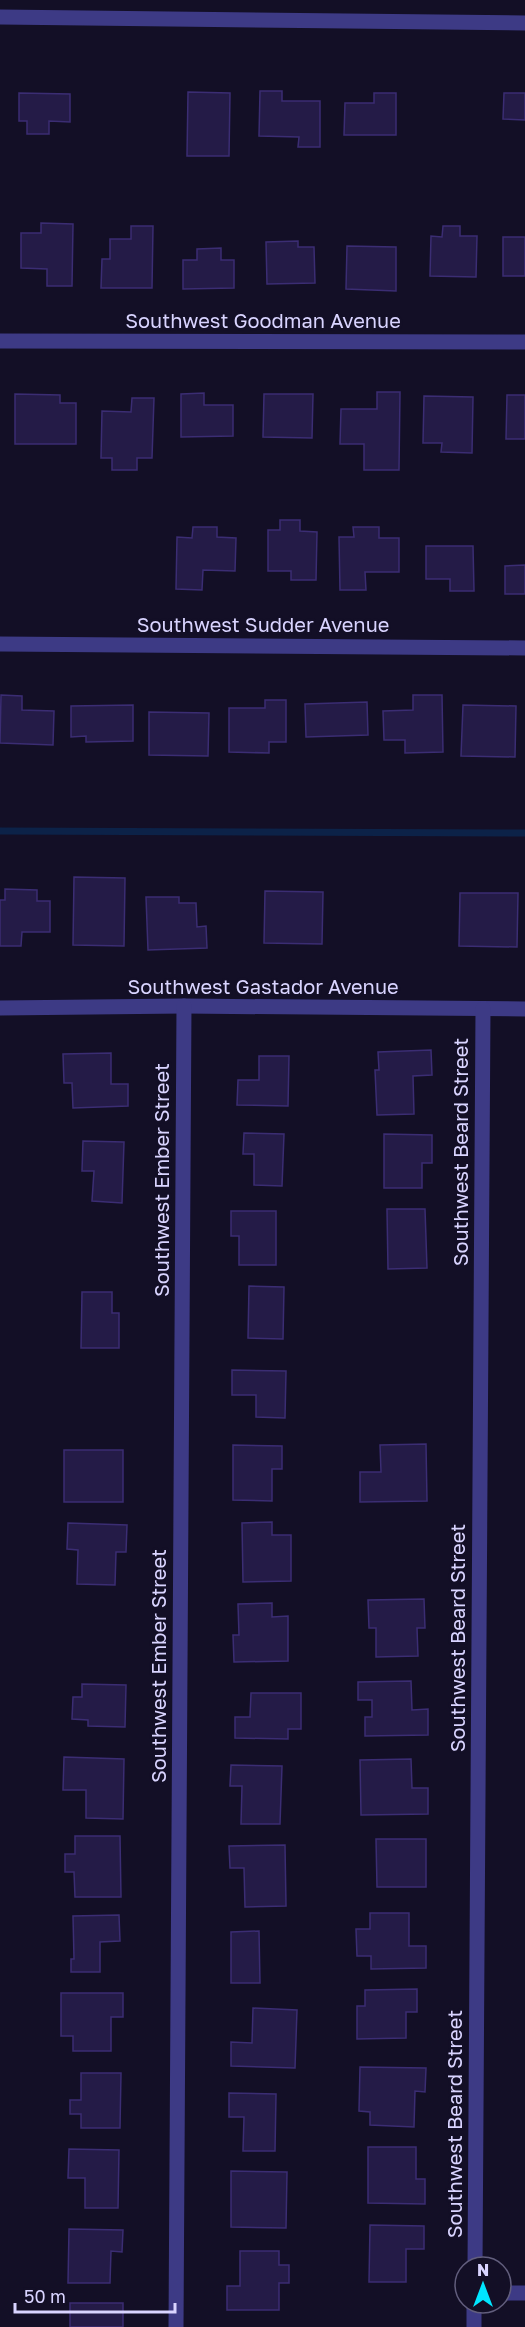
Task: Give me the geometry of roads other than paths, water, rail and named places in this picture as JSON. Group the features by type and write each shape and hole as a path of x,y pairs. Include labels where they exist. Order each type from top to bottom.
{"street":[{"path":"0,17 525,23"},
{"name":"Southwest Goodman Avenue","path":"0,341 525,342"},
{"name":"Southwest Sudder Avenue","path":"0,644 525,648"},
{"name":"Southwest Gastador Avenue","path":"0,1008 184,1006 525,1009"},
{"name":"Southwest Ember Street","path":"176,2327 184,1006"},
{"name":"Southwest Beard Street","path":"475,2255 483,1009"}],"waterway":[{"path":"0,831 525,833"}]}
